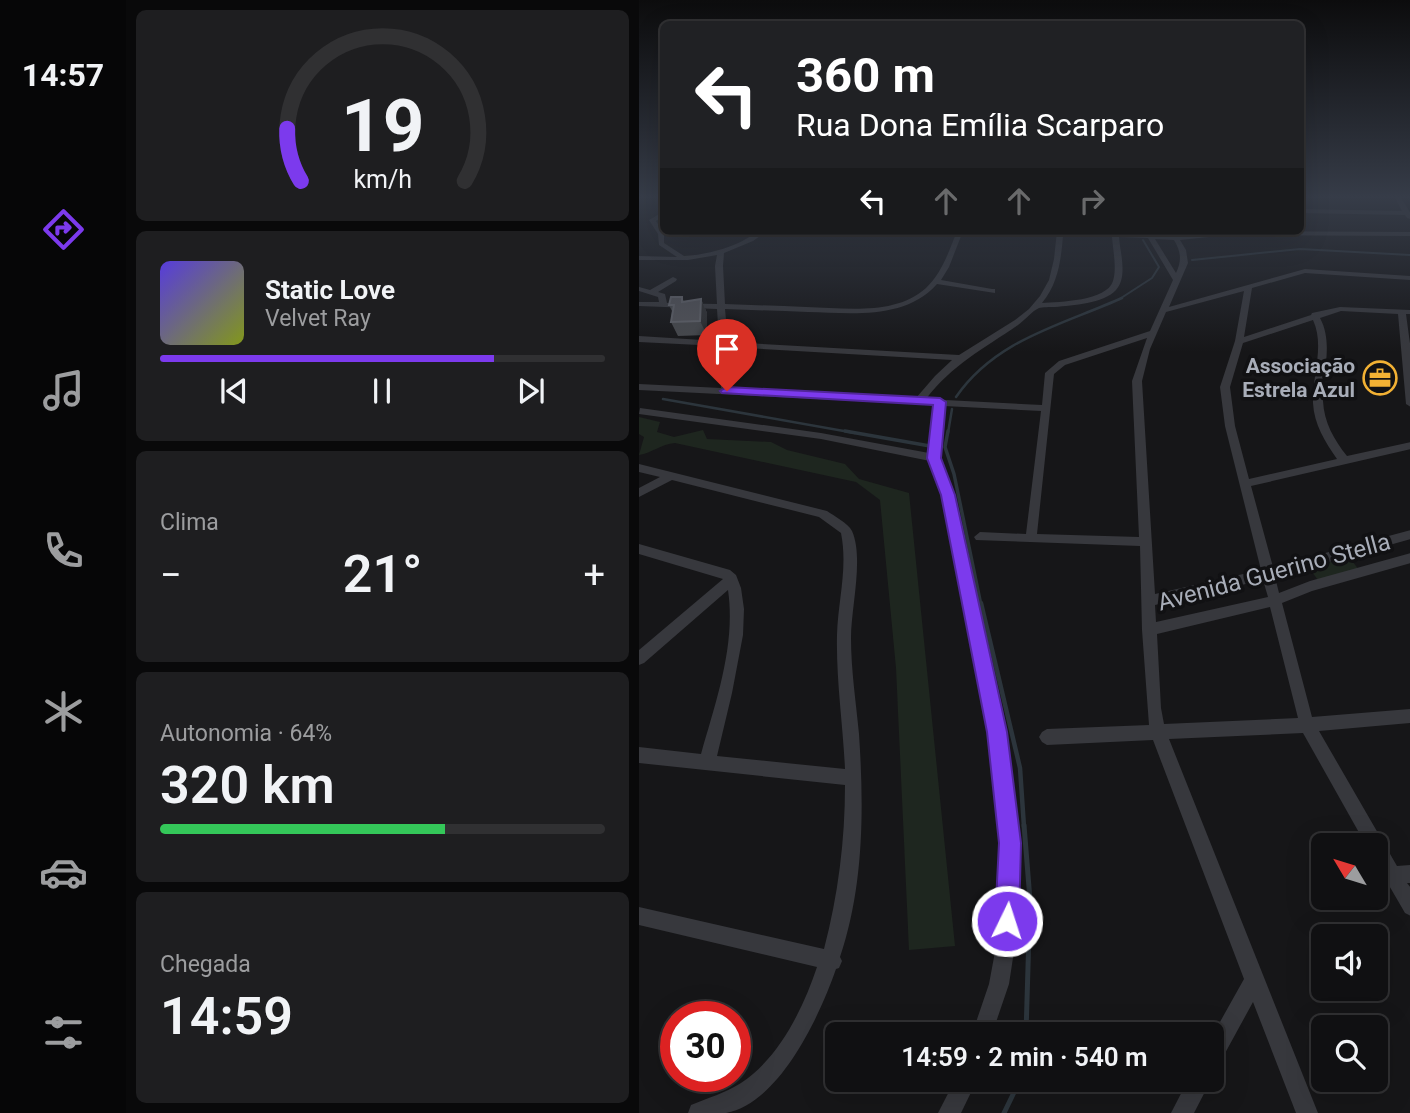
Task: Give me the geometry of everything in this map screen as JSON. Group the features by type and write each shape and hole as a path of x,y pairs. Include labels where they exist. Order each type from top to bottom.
{"street":[{"path":"667,248 681,257"},
{"path":"639,258 721,254 735,248"},
{"path":"639,304 877,309 917,298 937,282 956,248"},
{"path":"1039,306 1053,281 1058,248"},
{"path":"920,401 933,383 961,358 1039,306 1098,298 1111,291 1117,279 1116,248"},
{"path":"1157,248 1176,279"},
{"path":"1171,248 1177,270 1176,279"},
{"path":"1181,248 1185,257 1182,271 1152,333 1140,367 1136,394 1149,630 1158,731 1307,1113"},
{"path":"721,254 727,391"},
{"path":"1165,306 1191,306 1305,271 1410,278"},
{"path":"651,293 673,279"},
{"path":"937,282 992,291"},
{"path":"1248,287 1239,341 1225,387 1225,402 1306,725 1368,833"},
{"path":"639,289 665,298 664,305"},
{"path":"1235,291 1246,303"},
{"path":"1239,341 1340,309 1406,312 1410,404"},
{"path":"1315,315 1322,336 1318,402 1323,427 1344,460"},
{"path":"1031,538 1048,379 1055,367 1152,333"},
{"path":"639,339 961,358"},
{"path":"639,387 647,402"},
{"path":"647,402 727,391 1044,408"},
{"path":"647,402 934,458"},
{"path":"940,402 934,458 948,495 997,732 1010,843 1009,901 999,984 986,1022"},
{"path":"1245,484 1410,445"},
{"path":"639,468 808,508 833,518 846,531 850,556 844,642 851,778 846,896 832,961 807,1016 776,1067 750,1089 699,1113"},
{"path":"639,493 671,476"},
{"name":"Avenida Guerino Stella","path":"1148,601 1267,574 1410,534"},
{"path":"980,537 1144,542"},
{"path":"642,553 705,566 732,579 736,590 738,619 707,762"},
{"name":"Avenida Guerino Stella","path":"1149,630 1273,601 1310,586 1410,558"},
{"path":"639,659 732,579"},
{"path":"1047,737 1306,725 1410,716"},
{"path":"639,755 851,778"},
{"path":"1388,860 1401,875 1410,907"},
{"path":"639,916 832,961"},
{"path":"1224,1035 1254,980"},
{"path":"949,1113 960,1092"},
{"path":"1182,1113 1193,1092"}],"shaded area":[{"path":"639,417 660,422 657,432 674,437 703,430 707,439 771,442 787,450 845,464 859,479 909,493 955,946 909,950 896,668 880,500 856,482 675,443 639,455 644,437 639,434"},
{"path":"1349,557 1359,570 1318,580 1309,568"}],"building":[{"path":"671,297 682,297 682,302 701,299 700,321 671,322 674,305 669,305"}],"waterway":[{"path":"1120,299 1152,278 1159,267 1148,248"},
{"path":"1192,260 1300,249 1411,255"},
{"path":"956,397 972,377 1010,347 1120,299"},
{"path":"663,399 855,433"},
{"path":"948,433 952,409"},
{"path":"845,431 930,446"},
{"path":"948,431 945,447 954,474 981,605"},
{"path":"981,603 1020,768 1024,827"},
{"path":"1024,825 1030,900 1026,1022"},
{"path":"1004,1113 1014,1092"}],"place":[{"name":"Associação Estrela Azul","path":"1380,378"}],"route":[{"path":"727,391 940,402 934,458 948,495 957,549 997,732 1010,843 1007,921"}]}
